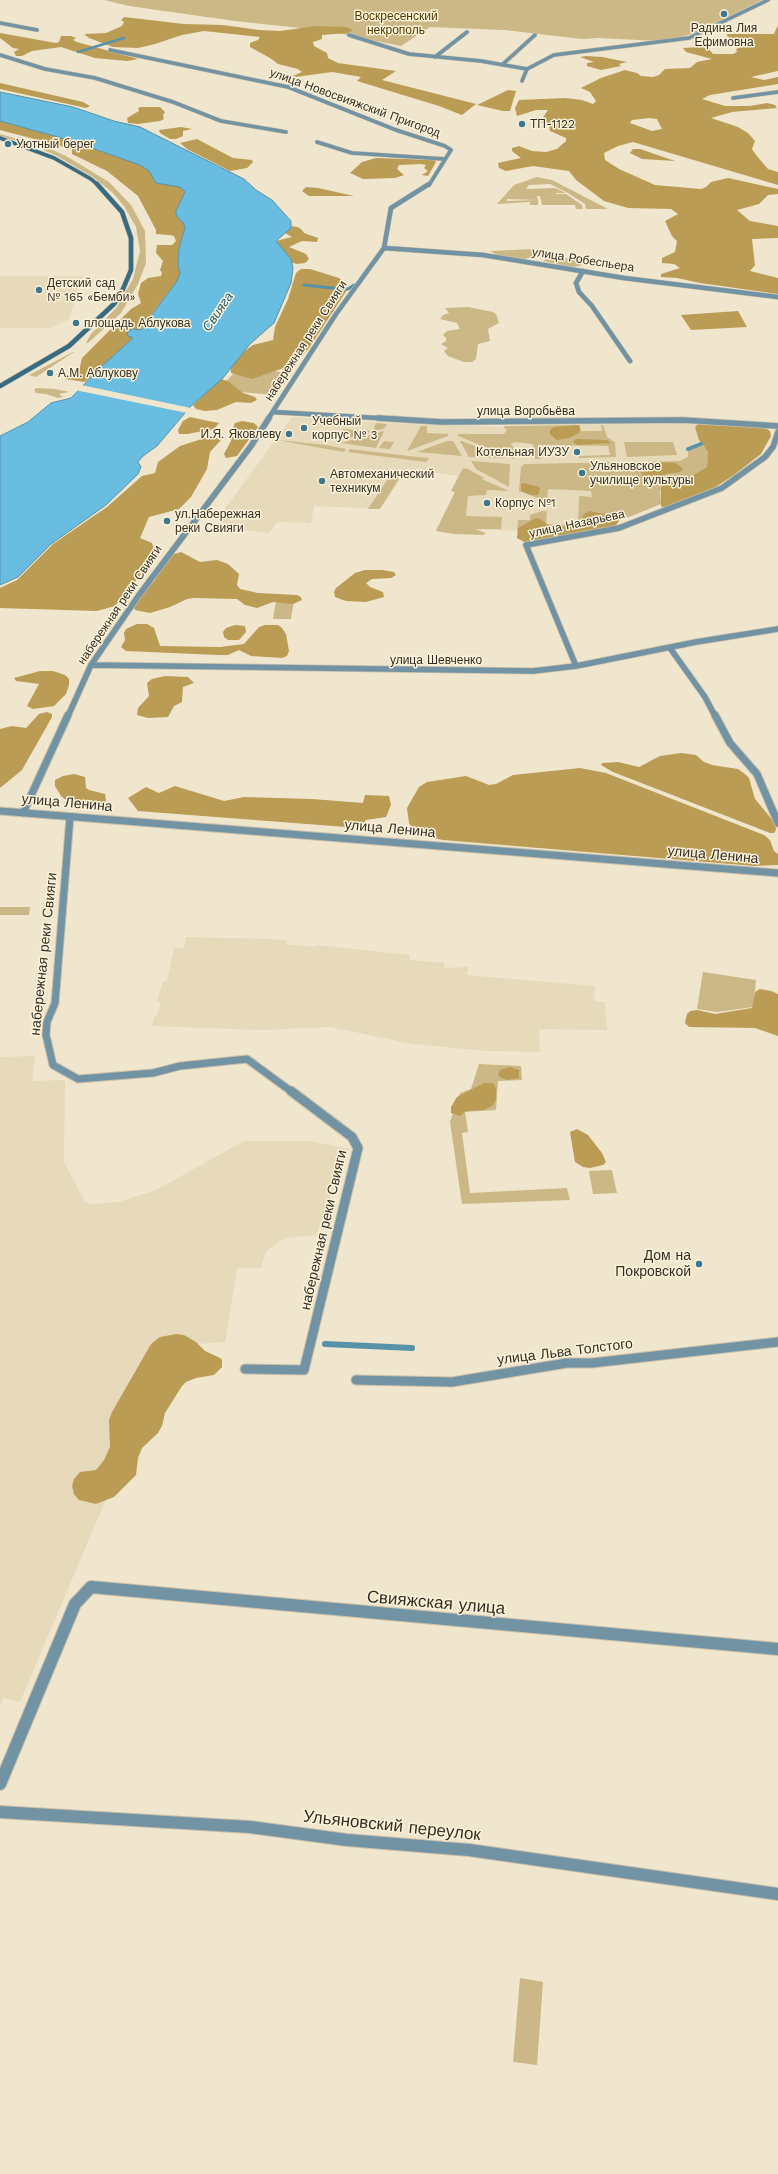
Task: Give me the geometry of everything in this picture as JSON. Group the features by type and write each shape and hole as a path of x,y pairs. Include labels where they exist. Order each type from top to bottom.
{"street":[{"path":"349,35 409,54 503,64 527,69 554,56 690,38 768,0"},
{"path":"0,23 37,30"},
{"path":"435,57 467,32"},
{"path":"503,64 536,35"},
{"name":"улица Новосвияжский Пригород","path":"110,50 288,87 396,130 445,146 451,150 445,159"},
{"path":"0,55 45,69 95,78 173,102 195,112 222,120 286,132"},
{"path":"522,81 527,69"},
{"path":"733,98 778,92"},
{"path":"0,138 54,158 96,184 116,202 122,212 131,238 132,254 131,270 123,289 114,304 68,346 0,386"},
{"path":"317,142 352,154 445,159 428,186 392,208 384,248"},
{"name":"улица Робеспьера","path":"384,248 483,255 583,271 778,297"},
{"name":"набережная реки Свияги","path":"22,813 91,665 139,595 233,471 274,412 336,314 384,248"},
{"path":"583,271 576,284 579,292 592,306 630,361"},
{"name":"улица Воробьёва","path":"274,412 442,422 683,420 778,426"},
{"name":"улица Назарьева","path":"576,666 526,545 619,528 722,488 765,457 773,447 778,432"},
{"name":"улица Шевченко","path":"91,665 435,671 533,671 576,666 778,629"},
{"path":"670,648 705,697 730,743 757,774 778,822"},
{"name":"улица Ленина","path":"0,811 778,873"},
{"name":"набережная реки Свияги","path":"70,817 55,1003 47,1022 46,1035 53,1065 78,1079 153,1073 180,1066 247,1059 352,1137 358,1148 304,1370 245,1369"},
{"name":"улица Льва Толстого","path":"356,1380 452,1382 567,1363 592,1362 778,1342"},
{"name":"Свияжская улица","path":"0,1784 75,1604 91,1587 778,1650"},
{"name":"Ульяновский переулок","path":"0,1812 250,1827 347,1840 469,1850 778,1894"}],"shaded area":[{"path":"124,17 184,24 223,25 259,30 280,31 316,26 346,27 353,30 348,33 322,35 322,39 313,42 314,46 327,53 328,58 338,63 396,71 382,80 476,104 462,115 439,106 357,81 361,77 332,72 288,78 302,72 298,69 278,64 250,47 250,43 258,40 260,37 204,31 182,35 138,48 113,47 89,38 84,34 106,33 122,26 124,22 121,20"},
{"path":"778,25 778,71 751,77 764,80 778,77 778,84 710,95 702,99 725,106 750,106 767,103 775,105 777,108 732,112 711,118 738,127 748,133 755,141 752,149 756,155 768,169 778,172 778,185 633,142 618,146 604,153 605,160 619,169 655,185 701,189 706,187 711,182 728,178 778,189 778,194 768,195 759,204 737,210 750,221 778,226 778,238 752,239 755,265 750,271 778,278 778,294 700,283 677,278 661,277 661,274 680,268 674,264 662,263 662,258 675,252 677,241 672,236 665,221 678,214 671,209 628,208 604,201 576,180 569,171 533,166 506,171 499,168 498,163 521,158 512,151 512,148 519,146 532,151 546,152 557,149 566,141 566,138 550,131 549,125 540,122 548,110 536,110 517,116 515,108 519,100 565,98 582,100 593,104 596,101 590,92 581,88 601,78 625,70 637,73 641,76 653,77 659,75 665,69 690,68 697,62 712,59 686,52 683,48 700,47 708,48 713,54 733,54 737,52 736,49 751,44 732,39 727,36 727,34 774,34","holes":["649,118 657,119 662,129 652,131 630,123 632,120"]},
{"path":"0,33 56,43 59,42 61,36 71,36 76,38 73,40 77,42 138,59 127,61 95,58 61,47 32,51 22,56 16,56 14,52 19,49 13,48 0,38"},
{"path":"580,57 602,57 627,62 619,64 621,66 601,70 587,66 587,63 594,62"},
{"path":"0,83 83,102 90,106 86,108 0,89"},
{"path":"508,90 516,91 510,111 503,111 477,105"},
{"path":"160,107 165,112 163,115 164,119 160,121 138,124 128,123 127,118 139,111 138,108"},
{"path":"0,121 69,140 140,165 149,171 152,176 171,185 180,187 185,192 176,211 176,215 184,224 185,228 179,248 178,265 181,273 177,281 140,330 132,329 133,338 85,382 65,379 65,376 79,371 82,358 131,309 141,303 138,294 141,283 148,278 161,276 162,273 160,270 163,261 156,253 157,245 172,245 176,241 174,236 156,234 156,230 138,196 107,171 72,154 72,149 0,130"},
{"path":"181,127 192,129 183,131 183,136 176,139 170,139 160,133 159,130"},
{"path":"197,139 233,158 252,160 253,162 247,168 230,171 187,149 180,143"},
{"path":"633,149 640,149 675,161 642,159 630,153"},
{"path":"376,158 434,160 436,162 428,176 422,175 428,171 424,168 426,165 421,164 399,165 397,169 404,175 395,178 363,179 350,173 362,162"},
{"path":"306,187 318,188 354,196 309,196 302,191"},
{"path":"290,226 298,227 304,233 318,238 317,242 302,241 289,247 306,254 309,259 305,263 297,264 289,262 276,241 292,237 285,233"},
{"path":"301,269 310,269 339,278 345,283 347,290 309,348 295,364 252,379 231,373 230,362 253,345 273,340 275,327 288,299 296,273"},
{"name":"Детский сад № 165 «Бемби»","path":"0,276 83,276 69,319 51,328 0,328"},
{"path":"738,311 747,327 691,330 681,315"},
{"path":"221,379 228,381 243,393 255,397 257,400 251,403 236,402 217,410 205,411 196,409 193,405 200,399 204,389"},
{"path":"190,417 219,423 214,429 179,434 178,430 183,421"},
{"name":"Ульяновское училище культуры","path":"292,417 427,425 503,427 676,423 761,429 664,503 629,517 574,532 436,529 455,492 451,491 458,476 407,469 380,509 314,506 311,523 277,522 269,533 218,527 225,517 222,513"},
{"path":"242,421 254,423 258,427 237,456 226,458 224,454 231,441 235,423"},
{"path":"698,424 765,428 770,431 771,436 761,454 734,475 714,488 664,508 661,506 661,487 665,483 686,479 707,467 708,452 699,440 695,427"},
{"path":"578,425 580,429 579,433 569,438 557,440 550,434 550,430 554,427"},
{"path":"211,436 221,440 210,452 207,469 191,497 179,509 149,517 140,538 152,543 156,556 115,606 97,611 0,608 0,588 17,580 53,544 107,507 142,476 155,473 158,462 180,446"},
{"path":"576,439 607,440 611,443 578,445 573,442"},
{"path":"651,462 676,463 683,469 680,472 666,474 658,479 649,479 643,476 641,472"},
{"path":"524,483 539,487 540,489 538,495 531,495 521,491 521,484"},
{"path":"589,511 615,516 619,521 616,525 603,530 526,543 517,538 518,528 536,518 550,526 570,527 579,523 584,514"},
{"path":"181,552 200,562 217,560 228,564 239,574 237,585 240,589 258,593 297,595 301,597 302,600 293,604 273,602 257,608 245,605 237,599 194,598 187,599 170,607 150,613 135,610 134,606 140,596 155,580 162,561"},
{"path":"365,570 394,572 396,575 391,578 372,579 366,583 370,587 383,592 384,597 366,602 346,601 335,597 334,592 336,588 355,573"},
{"path":"137,624 147,624 154,628 160,646 220,647 244,644 259,627 265,625 278,625 286,634 289,651 287,656 282,658 251,656 239,650 228,655 126,651 121,647 125,640 124,633 126,629"},
{"path":"235,625 245,626 246,632 239,640 228,640 224,637 223,632 226,628"},
{"path":"40,671 53,671 65,675 69,679 69,685 66,694 54,706 33,709 27,706 39,684 16,681 14,678"},
{"path":"165,676 188,677 194,683 183,687 182,702 174,706 168,717 148,718 137,715 138,708 149,696 147,683 152,679"},
{"path":"47,712 52,714 52,717 22,770 0,788 0,729 12,726 26,728 39,714"},
{"path":"681,753 696,755 704,762 712,765 738,769 745,774 749,778 755,799 775,823 776,830 774,833 770,833 613,772 601,765 602,763 618,762 639,767 660,756"},
{"path":"580,768 606,773 764,835 770,840 774,851 778,854 778,865 755,866 443,840 424,836 413,830 409,823 407,808 419,787 427,782 466,776 489,785 496,784 513,775"},
{"path":"74,774 85,777 86,788 89,790 105,794 106,800 104,805 87,807 67,801 61,796 55,786 55,780 63,776"},
{"path":"175,786 224,801 244,797 312,799 363,803 365,795 389,796 391,805 386,817 366,820 359,828 138,811 128,798 146,787 159,793"},
{"path":"186,937 272,939 287,941 286,944 294,945 315,947 316,945 410,955 409,960 444,963 444,968 468,967 467,975 595,986 594,1001 605,1002 607,1030 539,1029 540,1052 486,1051 413,1044 330,1027 262,1030 152,1026 154,1016 157,1015 161,1002 157,1002 163,981 167,981 174,948 184,948"},
{"path":"760,989 778,994 778,1036 755,1028 689,1027 685,1023 687,1014 690,1011 697,1010 715,1014 752,1008 755,992"},
{"path":"35,1056 32,1081 65,1080 64,1162 85,1202 92,1204 119,1202 156,1190 244,1141 310,1141 349,1149 316,1235 288,1238 280,1241 266,1251 261,1268 237,1268 225,1342 171,1346 20,1702 3,1698 0,1705 0,1057"},
{"path":"510,1067 519,1070 519,1078 508,1080 501,1078 498,1074 500,1070"},
{"path":"484,1083 493,1083 496,1088 496,1100 492,1106 484,1110 466,1111 460,1116 451,1113 451,1107 457,1097"},
{"path":"577,1129 588,1135 602,1153 606,1162 603,1165 590,1168 583,1167 575,1162 570,1132"},
{"path":"176,1334 184,1335 196,1342 205,1351 220,1358 222,1360 222,1367 214,1375 196,1378 186,1382 182,1386 165,1413 162,1426 158,1433 142,1448 138,1458 136,1475 114,1497 96,1504 79,1500 74,1494 72,1486 74,1479 80,1472 96,1470 104,1460 110,1447 109,1420 112,1412 151,1344 160,1337"}],"green space":[{"name":"Воскресенский некрополь","path":"104,0 762,0 695,33 671,40 582,39 504,30 430,27 401,46 328,31 235,21 129,6"},
{"path":"0,134 46,147 66,156 109,182 131,205 145,231 146,263 138,284 121,313 88,343 86,343 91,334 117,307 133,279 140,251 136,227 124,206 113,193 93,177 57,156 32,145 0,136"},
{"path":"537,177 552,180 608,209 586,209 585,204 568,193 550,184 529,185 526,189 555,188 566,193 556,193 557,196 557,194 566,194 582,205 583,209 576,209 575,205 542,205 540,196 537,196 538,200 538,205 530,205 530,202 497,204 514,185","holes":["507,199 538,200 507,201"]},
{"path":"534,249 534,256 525,259 497,255 490,251"},
{"path":"588,258 580,266 572,267 543,261 547,259"},
{"path":"468,307 493,312 496,314 499,323 488,329 490,341 478,344 476,359 472,362 464,362 448,356 444,351 448,348 441,344 446,341 446,338 443,335 447,331 460,329 457,323 440,319 443,315 449,313 445,308"},
{"path":"73,352 36,377 29,375"},
{"path":"240,366 288,373 276,395 239,392 224,384"},
{"path":"36,388 55,389 69,392 59,394 63,397 58,398 46,394 36,393 34,390"},
{"path":"376,423 387,424 385,428 338,441 343,429 373,431"},
{"path":"580,425 581,431 602,431 601,425 603,425 607,437 615,442 616,457 579,458 579,456 610,455 608,446 538,445 541,459 535,459 533,444 515,442 510,444 513,446 514,459 458,436 458,434 504,434 507,430 503,427 505,426"},
{"path":"421,426 427,426 427,433 448,434 448,436 407,451"},
{"path":"384,431 376,448 341,443"},
{"path":"277,440 325,445 346,449 344,452"},
{"path":"384,441 394,442 390,449 407,451 379,448"},
{"path":"447,441 453,441 462,456 417,452"},
{"path":"460,441 462,441 505,458 469,457"},
{"path":"624,442 673,442 677,455 627,457"},
{"path":"701,444 708,452 707,467 686,479 671,482 660,491 661,504 629,517 574,531 517,530 518,520 530,520 530,515 542,511 547,511 546,524 578,525 579,496 592,497 591,491 548,489 547,500 543,500 519,491 521,467 524,464 680,461 688,457 688,450"},
{"path":"350,449 429,458 426,462 348,452"},
{"path":"471,461 510,464 509,487 476,469"},
{"path":"463,468 468,469 484,478 482,479 509,491 487,490 486,495 468,496 466,516 502,517 501,529 475,529 486,533 483,535 454,534 436,531 455,492 451,491"},
{"path":"389,477 399,479 380,509 368,509"},
{"path":"276,601 294,601 291,619 273,619"},
{"path":"0,907 30,907 29,915 0,915"},
{"path":"703,972 756,980 753,1007 717,1012 697,1009"},
{"path":"479,1064 521,1066 522,1080 498,1081 496,1110 465,1112 468,1132 462,1133 470,1193 567,1188 570,1200 462,1204 450,1122 460,1093 471,1089"},
{"path":"612,1170 617,1193 593,1194 589,1171"},
{"path":"520,1978 543,1982 537,2065 513,2062"}],"water":[{"name":"Свияга","path":"0,92 73,107 114,121 140,127 244,179 256,190 272,200 291,221 291,228 276,241 291,259 293,268 291,283 274,323 250,344 223,378 190,407 157,446 143,456 138,462 141,467 138,474 106,505 51,544 18,577 0,585 0,436 28,422 51,403 71,398 101,367 133,338 128,336 127,333 132,329 141,330 177,281 180,273 178,265 179,248 185,228 184,224 176,215 176,211 185,192 180,187 156,183 149,171 140,165 69,140 0,121"}],"pier":[{"path":"81,385 191,408 187,413 75,390"}],"waterway":[{"path":"78,52 124,38"},
{"path":"304,285 341,289 348,289 354,285"},
{"path":"688,449 701,444"},
{"path":"325,1344 412,1348"}],"place":[{"name":"Радина Лия Ефимовна","path":"724,14"},
{"name":"ТП-1122","path":"522,124"},
{"name":"Уютный берег","path":"8,144"},
{"name":"Детский сад № 165 «Бемби»","path":"39,290"},
{"name":"площадь Аблукова","path":"76,323"},
{"name":"А.М. Аблукову","path":"50,373"},
{"name":"Учебный корпус № 3","path":"304,428"},
{"name":"И.Я. Яковлеву","path":"289,434"},
{"name":"Котельная ИУЗУ","path":"577,452"},
{"name":"Ульяновское училище культуры","path":"582,473"},
{"name":"Автомеханический техникум","path":"322,481"},
{"name":"Корпус №1","path":"487,503"},
{"name":"ул.Набережная реки Свияги","path":"167,521"},
{"name":"Дом на Покровской","path":"699,1264"}]}
